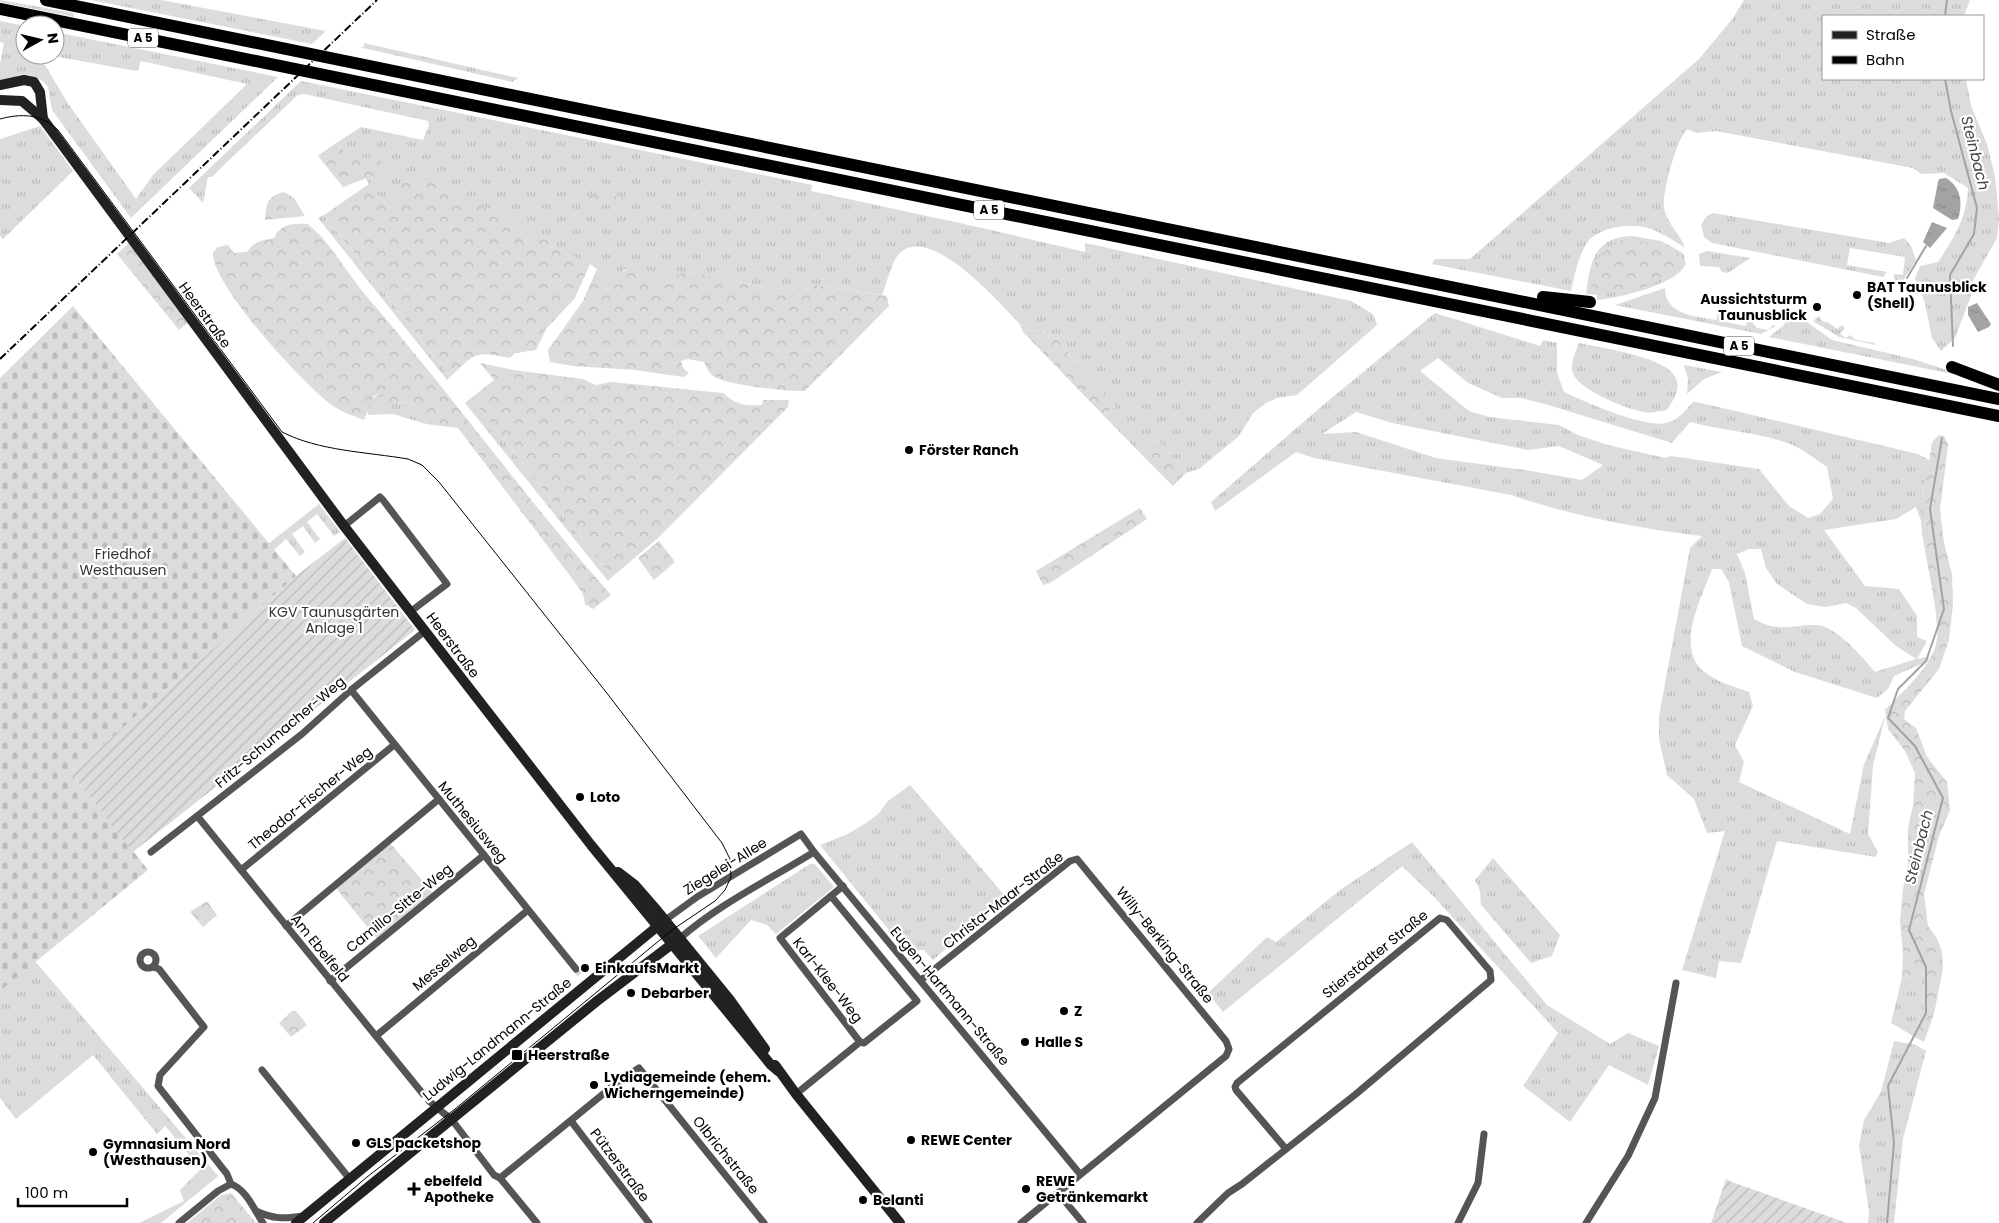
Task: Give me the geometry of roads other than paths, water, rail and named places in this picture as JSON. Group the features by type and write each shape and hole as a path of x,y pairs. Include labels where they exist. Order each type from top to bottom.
{"highway":[{"name":"A 5","path":"46,0 1999,399"},
{"name":"A 5","path":"0,9 1999,416"},
{"path":"1480,292 1590,302"},
{"path":"1952,368 1999,385"}],"main road":[{"path":"0,85 24,80 34,82 40,92 43,119"},
{"name":"Heerstraße","path":"0,100 22,101 43,119 344,526 425,632 604,860 676,941 721,1006 770,1065 778,1071 900,1223"},
{"name":"Ludwig-Landmann-Straße","path":"296,1223 432,1104 584,980 661,923"},
{"path":"324,1223 597,1001 676,941"}],"street":[{"name":"Heerstraße","path":"344,526 380,497 383,500 447,584 410,612"},
{"name":"Fritz-Schumacher-Weg","path":"151,852 302,734 351,690 425,632"},
{"name":"Muthesiusweg","path":"351,690 576,969"},
{"name":"Theodor-Fischer-Weg","path":"241,870 394,745"},
{"path":"286,926 439,799"},
{"name":"Am Ebelfeld","path":"198,817 423,1094"},
{"name":"Eugen-Hartmann-Straße","path":"801,834 1080,1174"},
{"name":"Ziegelei-Allee","path":"661,923 690,902 801,834"},
{"path":"676,941 692,927 746,892 814,852"},
{"name":"Camillo-Sitte-Weg","path":"330,981 484,855"},
{"name":"Christa-Maar-Straße","path":"921,980 1070,861 1078,859"},
{"name":"Willy-Berking-Straße","path":"1078,859 1226,1041 1228,1049 1226,1056 1080,1174"},
{"name":"Karl-Klee-Weg","path":"843,886 780,938 860,1042"},
{"name":"Karl-Klee-Weg","path":"796,1094 860,1042 864,1043 918,1002 831,896"},
{"name":"Messelweg","path":"376,1036 528,910"},
{"name":"Stierstädter Straße","path":"1197,1223 1228,1193 1286,1149 1356,1094 1491,980 1490,971 1447,920 1440,918 1237,1083 1235,1086 1236,1090 1286,1149"},
{"path":"152,967 159,969 204,1027 160,1075 158,1086 227,1174 232,1184"},
{"path":"1586,1223 1628,1156 1655,1098 1676,983"},
{"name":"Olbrichstraße","path":"571,1121 639,1068 764,1223"},
{"path":"262,1070 348,1178"},
{"path":"432,1104 452,1120 494,1175 500,1178 537,1223"},
{"path":"500,1178 571,1121"},
{"name":"Pützerstraße","path":"571,1121 649,1223"},
{"path":"1458,1223 1478,1183 1484,1134"},
{"path":"1021,1223 1080,1174"},
{"path":"179,1223 218,1191 232,1184 238,1186 263,1223"},
{"path":"1058,1193 1083,1223"},
{"path":"254,1210 272,1218 289,1219 306,1215"}],"water":[{"path":"1946,178 1955,186 1960,196 1958,219 1952,220 1933,208 1939,179"},
{"path":"1932,222 1947,228 1930,248 1923,242"},
{"path":"1977,303 1991,324 1989,327 1978,332 1968,315 1968,307"}],"waterway":[{"name":"Steinbach","path":"1945,15 1947,0"},
{"name":"Steinbach","path":"1945,80 1951,111 1977,208 1974,234 1950,275 1953,346"},
{"path":"1907,278 1926,246"},
{"name":"Steinbach","path":"1887,1223 1894,1143 1888,1086 1926,1013 1926,967 1909,930 1943,798 1915,746 1888,718 1898,689 1926,661 1944,609 1930,509 1942,438"}],"tunnel":[{"path":"576,969 582,976"}],"tram line":[{"path":"0,119 31,116 45,121 58,130 282,432 327,447 408,459 422,465 439,482 606,692 722,843 730,859 731,877 725,890 715,901 672,930 313,1223"}],"railway":[{"path":"0,359 377,0"}],"place":[{"name":"BAT Taunusblick (Shell)","path":"1857,295"},
{"name":"Aussichtsturm Taunusblick","path":"1817,307"},
{"name":"Förster Ranch","path":"909,450"},
{"name":"Loto","path":"580,797"},
{"name":"EinkaufsMarkt","path":"585,968"},
{"name":"Debarber","path":"631,993"},
{"name":"Z","path":"1064,1011"},
{"name":"Halle S","path":"1025,1042"},
{"name":"Heerstraße","path":"517,1055"},
{"name":"Lydiagemeinde (ehem. Wicherngemeinde)","path":"594,1085"},
{"name":"REWE Center","path":"911,1140"},
{"name":"GLS packetshop","path":"356,1143"},
{"name":"Gymnasium Nord (Westhausen)","path":"93,1152"},
{"name":"ebelfeld Apotheke","path":"414,1189"},
{"name":"REWE Getränkemarkt","path":"1026,1189"},
{"name":"Belanti","path":"863,1200"}],"park label":[{"name":"Friedhof Westhausen","path":"123,562"},
{"name":"KGV Taunusgärten Anlage 1","path":"334,620"}]}
